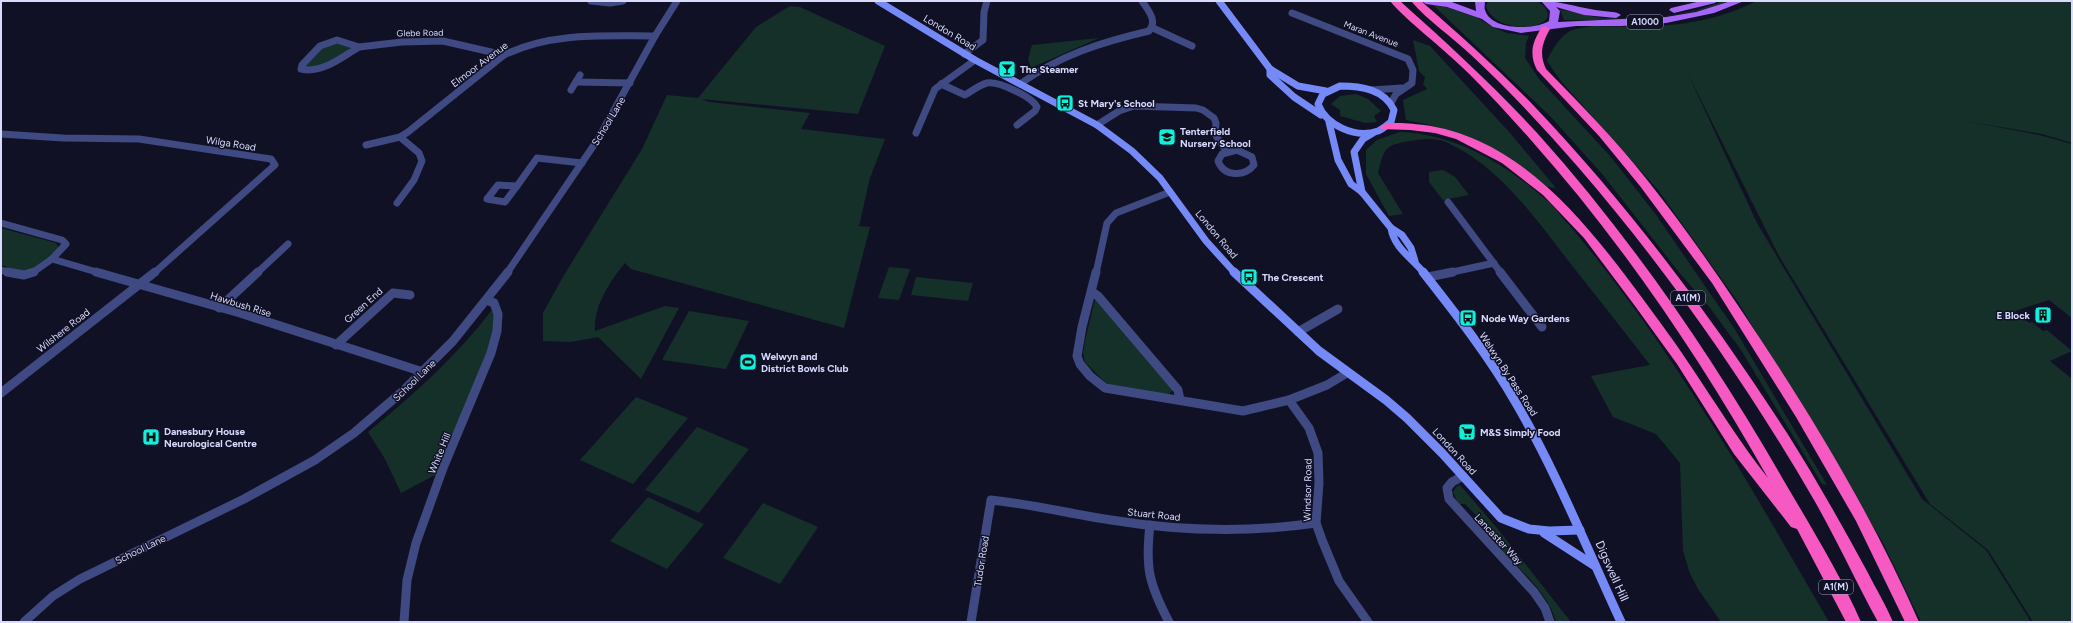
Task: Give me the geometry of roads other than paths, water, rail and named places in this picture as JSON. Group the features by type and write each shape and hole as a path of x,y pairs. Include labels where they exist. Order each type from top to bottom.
{"highway":[{"name":"A1(M)","path":"1416,1 1500,78 1562,143 1636,230 1680,287 1751,389 1810,482 1886,622"},
{"name":"A1(M)","path":"1398,4 1451,51 1516,118 1596,211 1635,262 1686,333 1732,403 1818,552 1854,622"},
{"path":"1547,28 1536,48 1538,62 1542,70 1603,134 1635,172 1716,280 1801,413 1861,517 1894,582 1912,622"},
{"name":"A1(M)","path":"1381,129 1406,126 1427,128 1458,137 1480,146 1530,178 1565,210 1636,298 1688,372 1731,439 1818,552"}],"main road":[{"name":"London Road","path":"878,1 964,54 1097,125 1141,158 1170,192 1222,259 1298,332 1347,373 1386,400 1407,418 1501,518 1518,527 1543,532 1580,530"},
{"path":"1219,1 1270,69 1298,86 1326,91 1348,86 1371,90 1380,94 1391,103 1394,110 1394,116 1381,129 1359,141 1354,151 1355,165 1362,183 1362,192"},
{"path":"1426,1 1459,7 1484,16 1499,26 1518,31 1547,28 1556,17 1555,11 1546,1"},
{"path":"1480,1 1479,7 1484,16"},
{"name":"A1000","path":"1546,1 1584,12 1613,15 1662,12 1712,1"},
{"name":"A1000","path":"1547,28 1566,23 1640,22 1676,18 1711,11 1739,1"},
{"path":"1270,69 1270,75 1278,84 1307,107 1322,115"},
{"path":"1326,91 1318,102 1318,109 1329,122 1347,130 1362,132 1381,129"},
{"name":"Welwyn By Pass Road","path":"1329,122 1342,168 1351,184 1362,192 1391,228 1392,238 1402,250 1415,261 1428,277 1516,402 1545,456 1580,530"},
{"name":"Digswell Hill","path":"1580,530 1621,622"},
{"path":"1543,532 1595,566"}],"street":[{"path":"590,1 610,3 623,1"},
{"name":"School Lane","path":"24,622 47,601 80,579 244,499 315,460 354,433 423,372 453,341 487,300 582,163 612,116 655,36 677,1"},
{"path":"964,54 983,40 984,12 987,1"},
{"path":"1142,1 1154,23 1153,28"},
{"name":"Maran Avenue","path":"1292,13 1411,61 1414,79 1412,83 1402,88 1396,94 1391,103"},
{"path":"1153,28 1192,46"},
{"path":"1020,84 1042,68 1105,41 1147,32 1153,28"},
{"name":"Elmoor Avenue","path":"400,137 414,128 504,56 531,42 552,38 655,36"},
{"name":"Glebe Road","path":"359,47 341,40 328,42 320,46 302,65 301,69 308,71 316,70 359,47 402,42 443,40 504,56"},
{"path":"916,133 932,94 940,84 975,60"},
{"path":"571,90 580,75"},
{"path":"576,82 630,83"},
{"path":"940,84 965,95 982,85 991,83 1000,84 1035,103 1038,107 1035,111 1016,125"},
{"path":"1371,90 1402,88"},
{"path":"1097,125 1120,111 1134,106 1196,108 1203,110 1214,118 1216,123 1215,134 1226,152"},
{"name":"Wilga Road","path":"1,134 63,138 138,139 270,160 275,165 140,285"},
{"path":"366,145 400,137 421,156 423,163 420,171 397,203"},
{"path":"1237,150 1248,154 1254,161 1253,169 1238,174 1226,172 1219,165 1218,161 1219,157 1226,152 1237,150"},
{"path":"517,186 537,158 582,163"},
{"path":"1170,192 1116,213 1110,218 1107,224 1092,292 1078,345 1077,356 1080,364 1090,376 1105,388 1148,397 1180,400 1243,411 1289,400 1327,385 1347,373"},
{"path":"1448,202 1542,327"},
{"path":"1,223 62,240 66,244 52,259 36,271 24,275 1,270"},
{"path":"220,308 288,244"},
{"name":"Hawbush Rise","path":"52,259 220,308 423,372"},
{"path":"1428,277 1494,263"},
{"name":"Wilshere Road","path":"1,393 140,285"},
{"path":"1092,292 1098,296 1178,390 1180,400"},
{"name":"Green End","path":"336,345 393,293 410,296"},
{"name":"White Hill","path":"404,622 406,584 411,557 448,454 478,388 495,341 499,311 494,303 487,300"},
{"path":"1298,332 1338,309"},
{"name":"Windsor Road","path":"1289,400 1309,428 1318,453 1320,484 1316,524 1339,581 1368,622"},
{"name":"Lancaster Way","path":"1463,476 1452,482 1447,488 1449,499 1534,592 1545,608 1550,621"},
{"name":"Stuart Road","path":"991,500 1020,502 1072,514 1150,525 1270,530 1316,524"},
{"name":"Tudor Road","path":"970,622 991,500"},
{"path":"1150,525 1146,563 1148,578 1169,622"}],"place":[{"name":"The Steamer","path":"1007,69"},
{"name":"St Mary's School","path":"1065,103"},
{"name":"Tenterfield Nursery School","path":"1167,137"},
{"name":"The Crescent","path":"1249,277"},
{"name":"E Block","path":"2043,315"},
{"name":"Node Way Gardens","path":"1468,318"},
{"name":"Welwyn and District Bowls Club","path":"748,362"},
{"name":"M&S Simply Food","path":"1467,432"},
{"name":"Danesbury House Neurological Centre","path":"151,437"}]}
